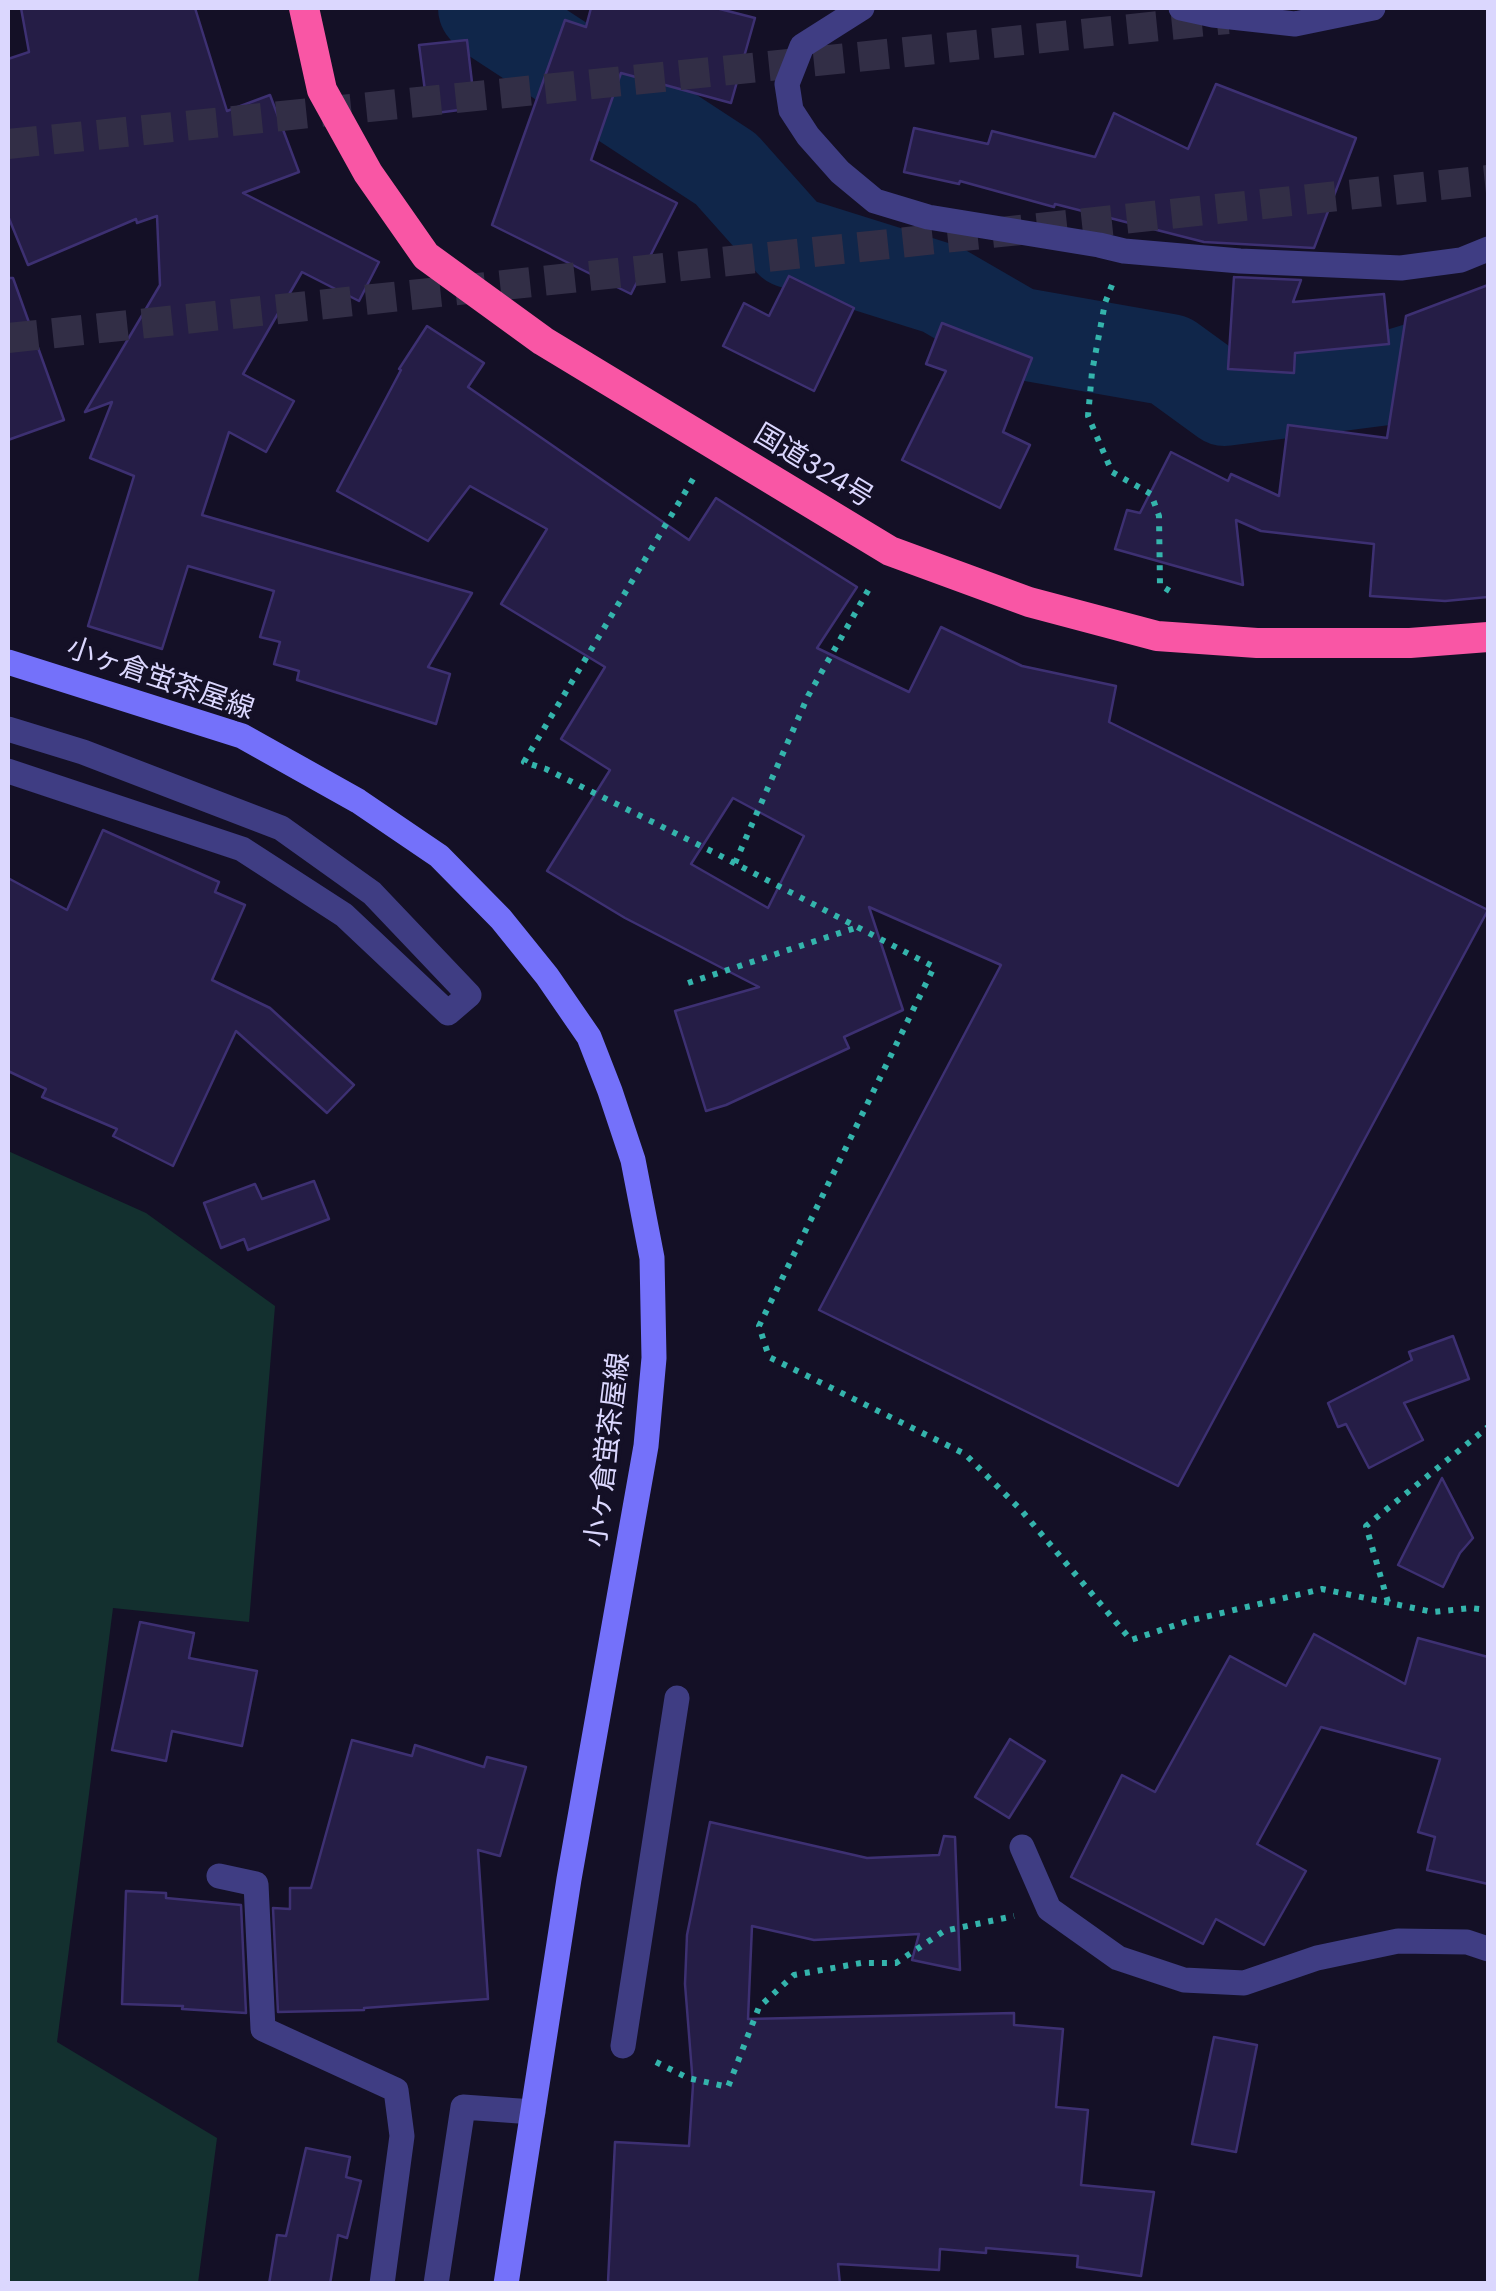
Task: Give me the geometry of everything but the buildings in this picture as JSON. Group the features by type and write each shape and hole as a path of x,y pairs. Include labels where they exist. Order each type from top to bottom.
{"highway":[{"name":"国道324号","path":"304,8 322,90 368,173 426,256 543,341 890,551 1029,602 1157,636 1258,643 1410,643 1488,636"}],"street":[{"path":"862,8 802,46 787,84 792,110 808,136 840,172 875,201 928,217 1124,251 1240,261 1401,268 1462,260 1488,248"},
{"path":"1181,8 1295,24 1373,8"},
{"name":"小ヶ倉蛍茶屋線","path":"8,662 242,736 358,801 438,856 500,919 547,976 589,1037 633,1160 652,1258 654,1358 646,1446 569,1879 506,2284"},
{"path":"8,729 83,752 281,828 372,894 469,995 448,1013 344,914 242,850 8,770"},
{"path":"624,2046 677,1698"},
{"path":"1022,1847 1049,1910 1118,1958 1184,1980 1244,1983 1317,1958 1398,1941 1467,1942 1488,1949"},
{"path":"219,1876 256,1884 262,2029 396,2090 402,2136 382,2284"},
{"path":"436,2284 463,2106 533,2112"}],"path":[{"path":"1124,251 1105,303 1088,416 1112,472 1151,494 1158,516 1160,585 1210,616 1210,639"},
{"path":"714,444 524,762 735,864 934,968 760,1326 770,1358 965,1454 1021,1510 1131,1640 1188,1621 1322,1589 1433,1612 1488,1610"},
{"path":"735,864 808,696 890,551"},
{"path":"688,983 856,927"},
{"path":"1388,1602 1366,1526 1488,1427"},
{"path":"624,2046 688,2078 728,2087 759,2007 794,1975 861,1964 896,1963 944,1932 1049,1910"}],"green space":[{"path":"8,1151 146,1213 275,1306 249,1622 113,1608 57,2042 217,2138 198,2283 8,2283"}],"waterway":[{"path":"484,8 726,169 791,242 941,289 1017,333 1170,360 1225,400 1380,380 1462,355 1488,336"}],"tunnel":[{"path":"8,144 1228,19"},
{"path":"8,338 1488,180"}]}
